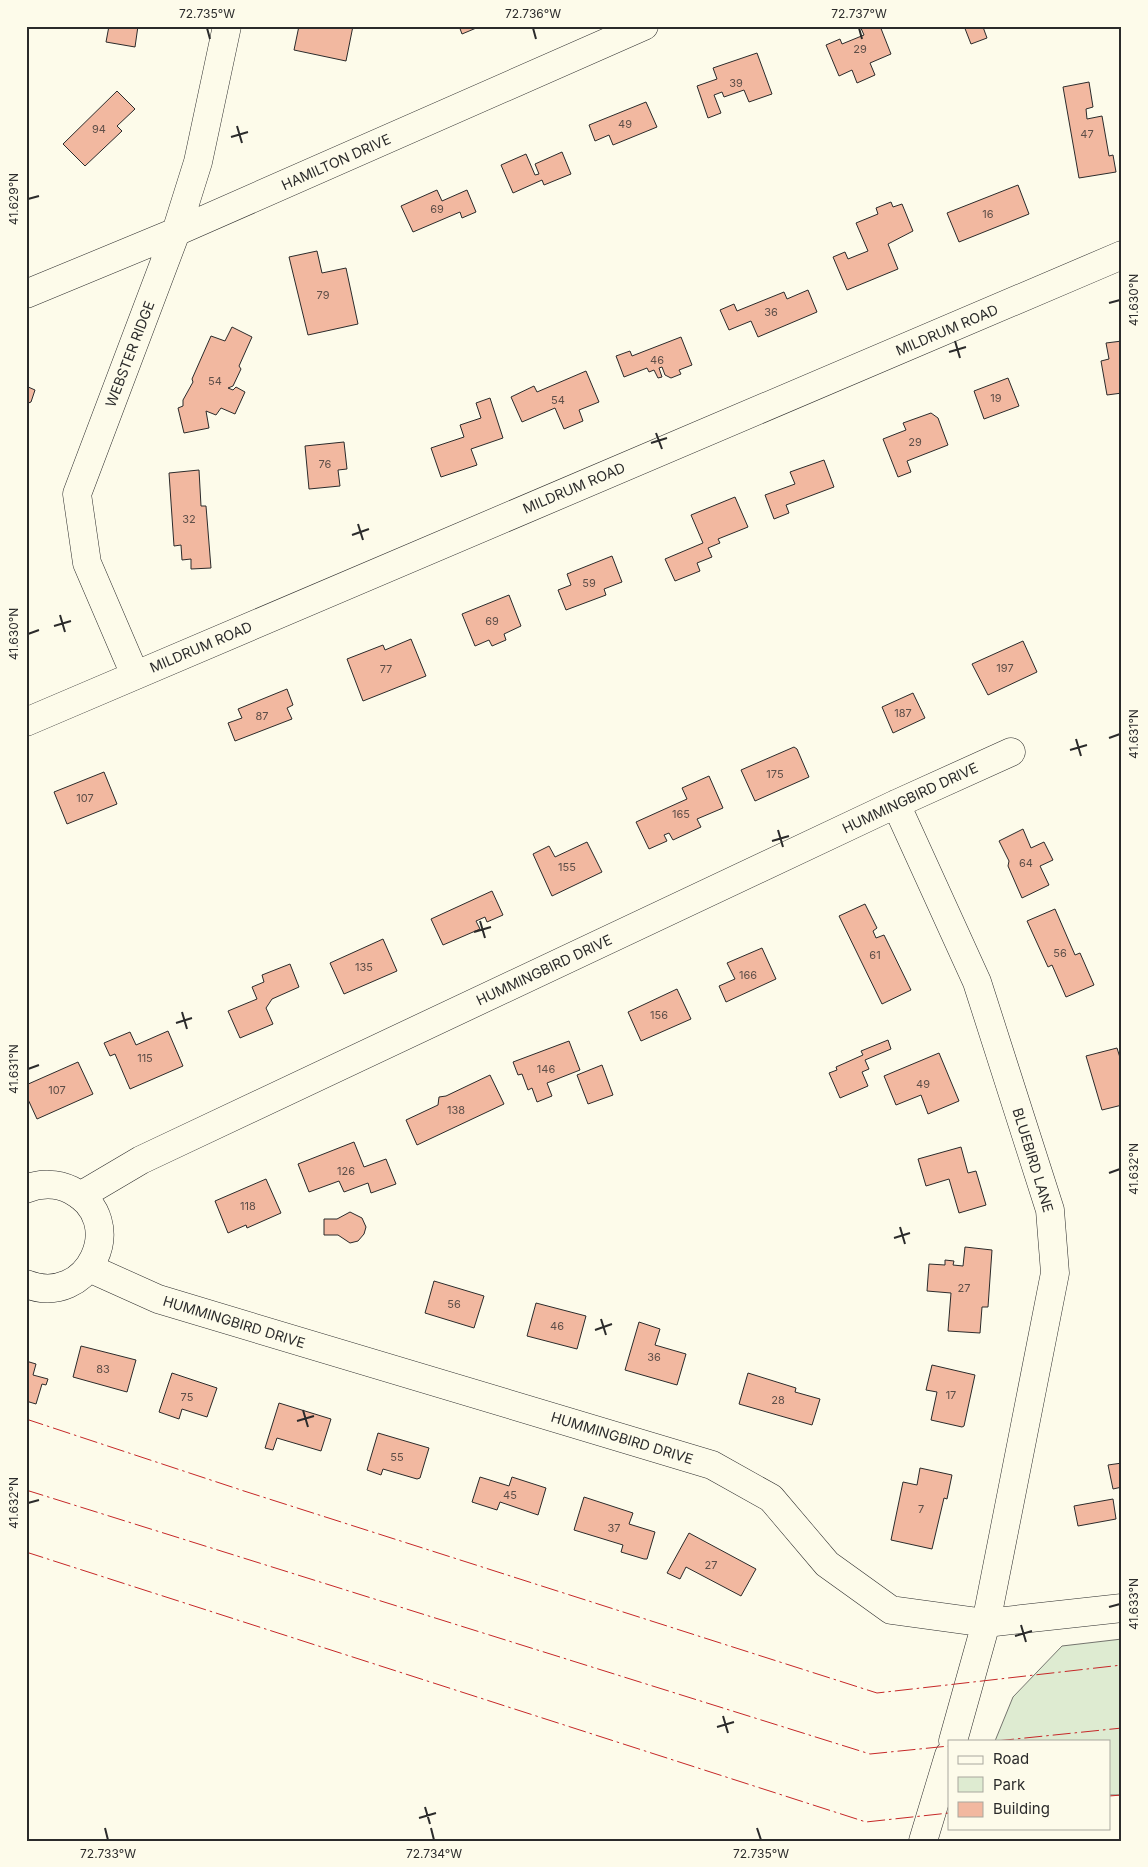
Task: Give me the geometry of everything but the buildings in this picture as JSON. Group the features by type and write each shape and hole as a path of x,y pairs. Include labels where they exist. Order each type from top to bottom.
{"street":[{"name":"WEBSTER RIDGE","path":"135,676 86,563 77,494 176,232 198,162 227,26"},
{"name":"HAMILTON DRIVE","path":"26,294 176,232 644,26"},
{"name":"MILDRUM ROAD","path":"26,722 1122,255"},
{"name":"HUMMINGBIRD DRIVE","path":"80,1196 141,1160 896,804 1011,752"},
{"name":"BLUEBIRD LANE","path":"896,804 976,982 1050,1210 1055,1273 986,1623 953,1740"},
{"path":"26,1189 40,1185 65,1187 80,1196 94,1212 100,1232 98,1249 89,1268 76,1280 61,1286 44,1288 26,1284"},
{"name":"HUMMINGBIRD DRIVE","path":"89,1268 158,1299 712,1465 771,1498 827,1564 891,1610 986,1623 1122,1608"},
{"path":"923,1841 948,1758"}],"green space":[{"path":"1122,1639 1122,1795 1110,1795 1110,1740 995,1740 1013,1697 1062,1646"}],"power":[{"path":"26,1419 244,1491 877,1693 1122,1665"},
{"path":"26,1490 870,1754 948,1746"},
{"path":"26,1552 866,1822 948,1813"},
{"path":"1006,1740 1122,1728"},
{"path":"1110,1796 1122,1795"}]}
